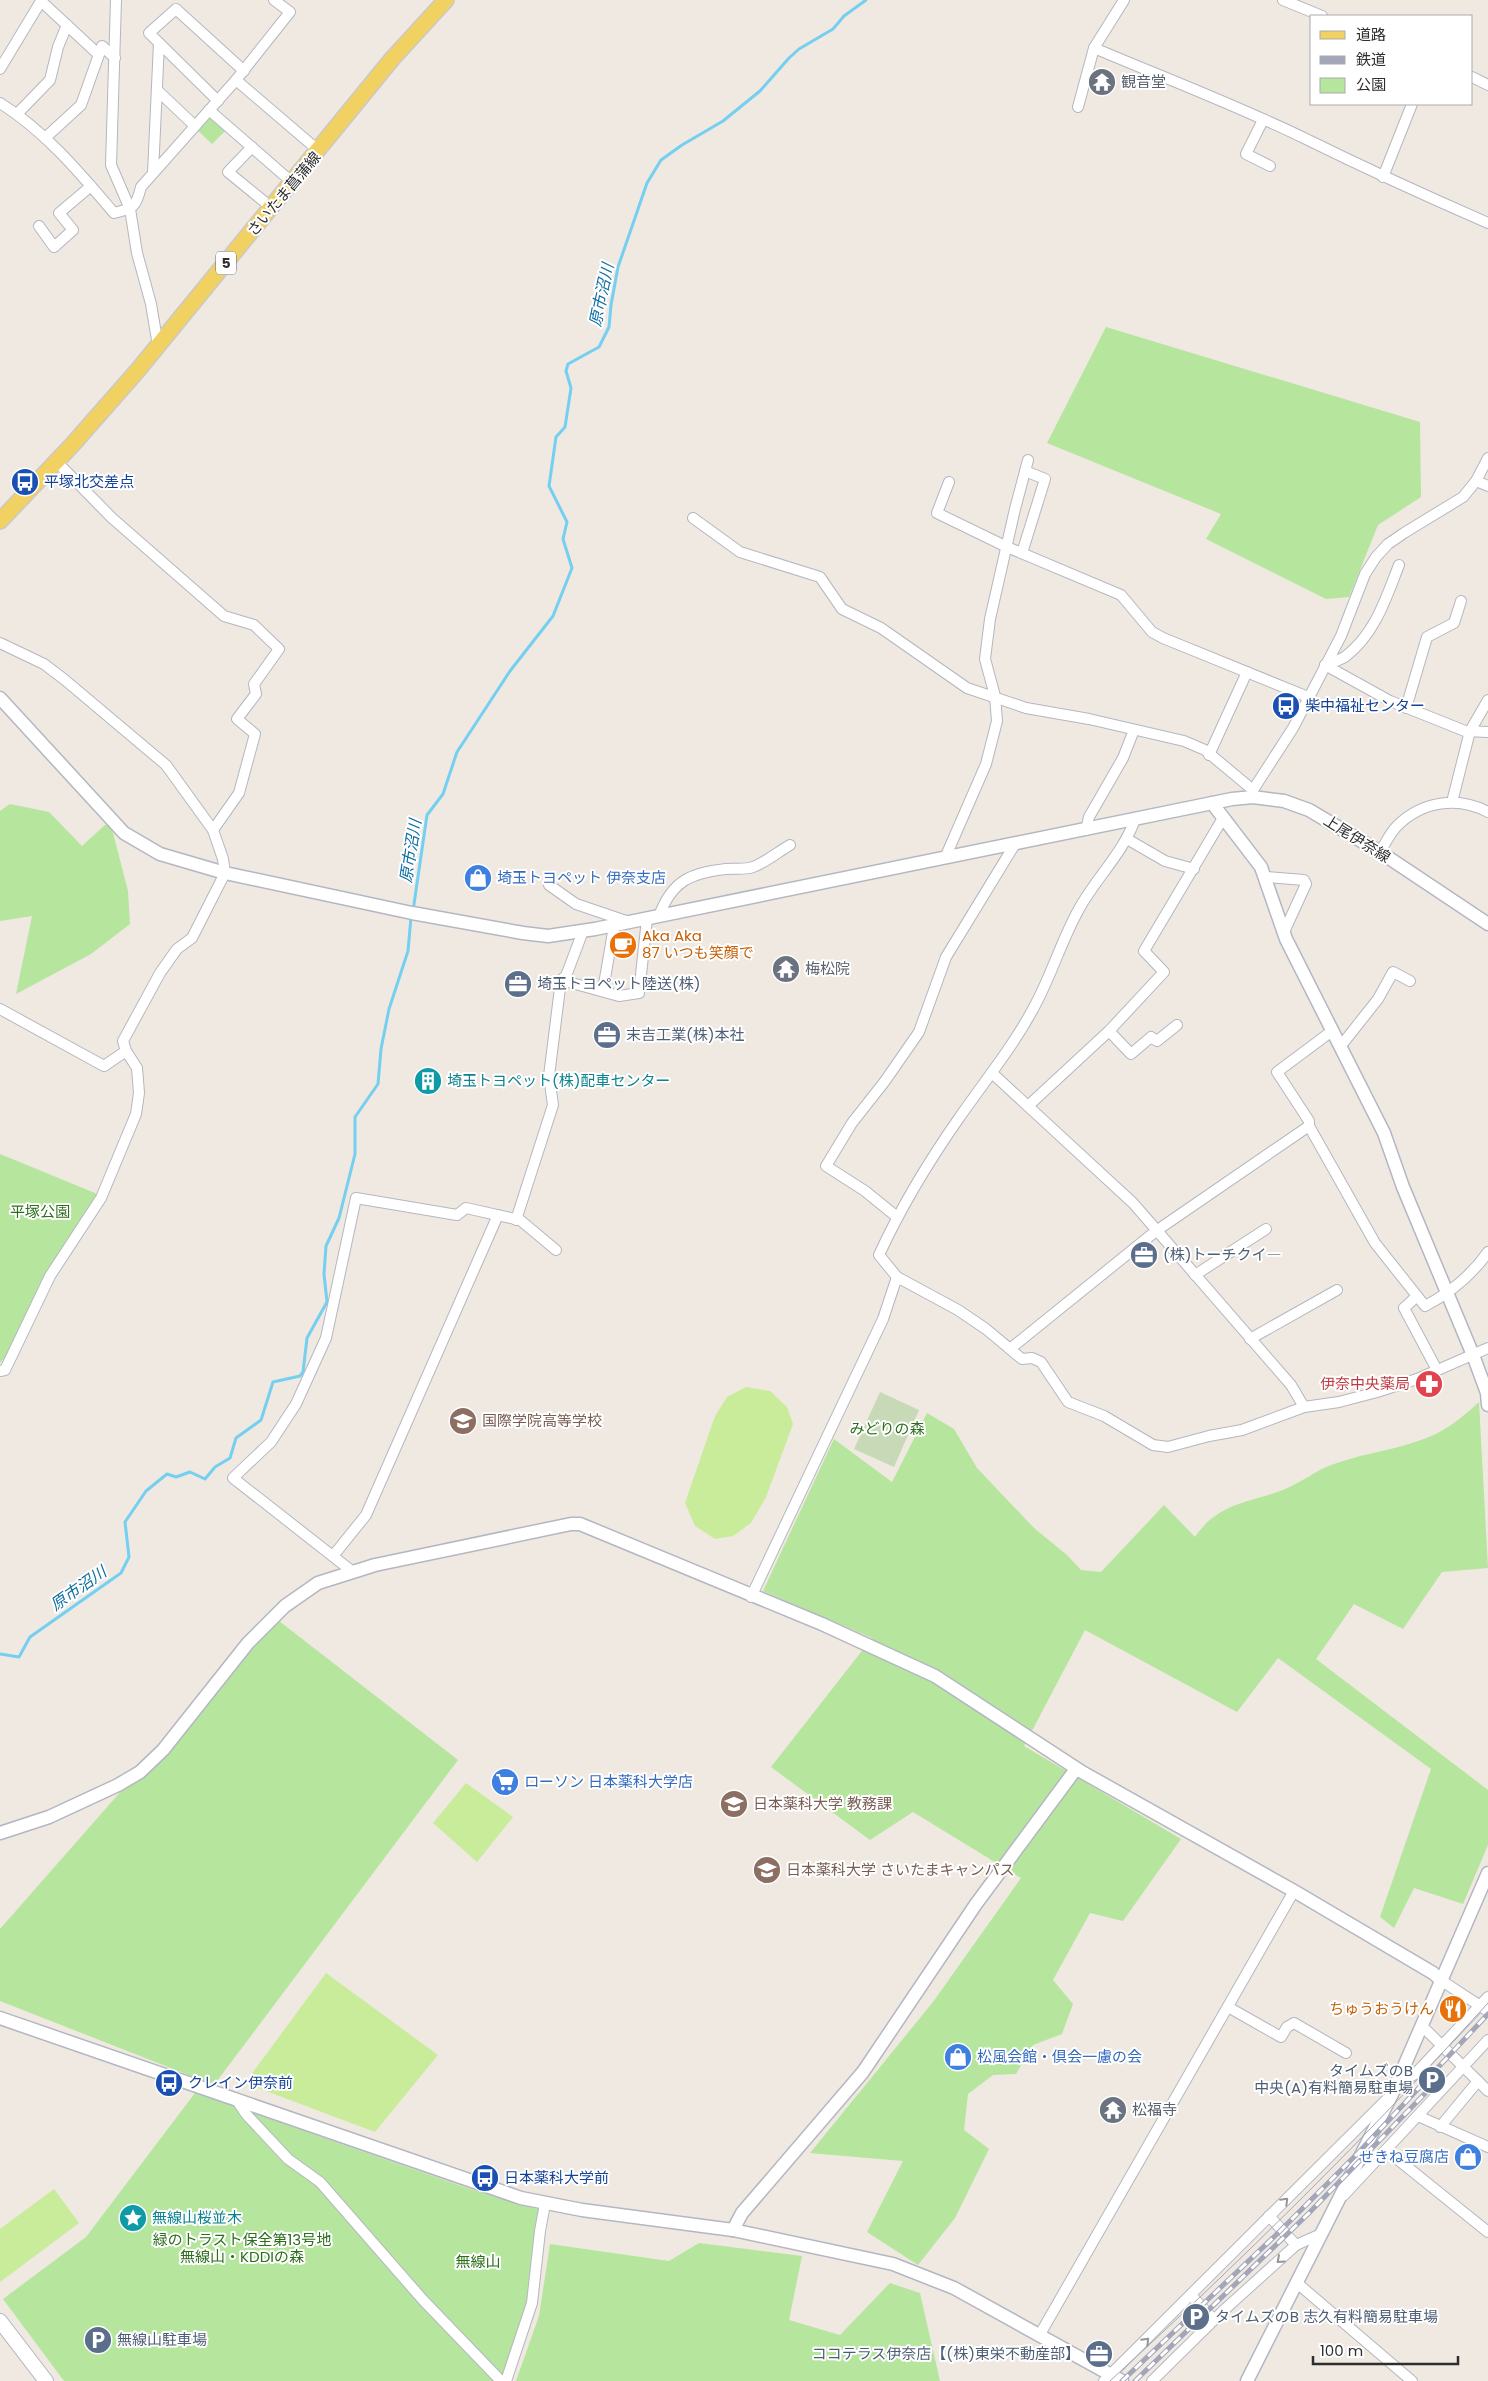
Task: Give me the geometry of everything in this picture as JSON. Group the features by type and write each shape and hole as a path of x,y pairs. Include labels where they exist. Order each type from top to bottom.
{"main road":[{"name":"さいたま菖蒲線","path":"1,516 56,462 158,346 293,183 392,59 446,0"},
{"path":"0,2321 46,2381"}],"street":[{"path":"116,0 116,58 111,165 130,209 137,253 151,304 158,346"},
{"path":"1,106 17,114 70,161 114,213 130,209 137,203 141,187 236,80 290,12 274,0"},
{"path":"1078,107 1094,48 1124,0"},
{"path":"1283,0 1320,15"},
{"path":"0,69 41,1 98,54"},
{"path":"218,101 150,33 176,9 244,70"},
{"path":"17,114 50,80 58,47 67,25"},
{"path":"153,173 159,43"},
{"path":"45,138 81,105 102,46 116,58"},
{"path":"1094,48 1263,120 1383,177 1488,223"},
{"path":"1473,78 1488,85"},
{"path":"236,80 319,151"},
{"path":"157,90 195,126"},
{"path":"1383,177 1412,105"},
{"path":"209,110 293,183"},
{"path":"1263,120 1246,154 1270,166"},
{"path":"252,147 228,172 272,208"},
{"path":"39,226 54,248 73,230 59,213 91,186"},
{"path":"693,518 740,552 820,577 842,609 881,628 967,688 1026,708 1089,719 1184,741 1209,754 1253,794 1278,754 1341,636 1365,574 1376,557 1388,544 1463,497 1476,481 1488,458"},
{"path":"944,858 986,764 997,721 995,696 985,660 990,619 1028,460"},
{"path":"56,462 112,518 224,616 254,625 279,649 254,684 256,694 236,719 255,734 239,792 213,830"},
{"path":"1022,553 1045,479 1025,471"},
{"path":"1476,481 1488,486"},
{"path":"949,482 937,513 1007,548 1115,591 1121,595 1152,632 1163,638 1308,697"},
{"path":"1325,665 1345,657 1366,637 1382,608 1399,565"},
{"path":"1406,708 1427,637 1454,623 1462,601"},
{"path":"0,643 44,664 166,765 213,830 223,859 225,873 192,938 177,949 160,973 123,1041 126,1051 137,1068 139,1094 136,1114 101,1198 50,1276 5,1370 0,1371"},
{"path":"1325,665 1406,708 1470,731 1488,732"},
{"path":"1209,754 1247,672"},
{"name":"上尾伊奈線","path":"0,698 124,833 160,854 225,873 416,914 548,936 614,926 1135,820 1253,794 1309,810 1380,852 1488,924"},
{"path":"1452,802 1470,731 1488,700"},
{"path":"1086,830 1089,817 1123,758 1134,730"},
{"path":"1380,852 1396,826 1413,812 1439,803 1452,802 1474,805 1488,812"},
{"path":"1212,803 1256,860 1266,877 1284,932 1392,1150 1403,1187 1473,1354 1487,1393 1488,1404"},
{"path":"1028,1106 1109,1031 1164,972 1144,951 1223,818"},
{"path":"1135,820 1127,839 1084,900 1073,920 1034,1008 992,1073 958,1118 897,1217 879,1255 897,1277 958,1310 1022,1358 1032,1358 1041,1362 1068,1402 1104,1416 1153,1445 1168,1447 1209,1436 1242,1430 1304,1407 1339,1402 1377,1392 1437,1370 1488,1348"},
{"path":"1127,839 1165,861 1194,869"},
{"path":"897,1217 865,1191 826,1166 852,1123 885,1081 919,1032 946,957 1015,844"},
{"path":"561,980 603,990 619,996 639,992 653,917 674,888 686,878 711,871 752,867 790,845"},
{"path":"1266,877 1304,880 1306,884 1284,932"},
{"path":"549,885 576,904 630,922"},
{"path":"603,990 614,926"},
{"path":"516,1220 553,1105 549,1076 561,980 566,976 583,931"},
{"path":"1340,1046 1378,999 1393,972 1410,981"},
{"path":"0,1009 104,1066 126,1051"},
{"path":"1109,1031 1132,1054 1151,1037 1158,1041 1177,1025"},
{"path":"1332,1031 1277,1072 1309,1121 1309,1126 1375,1243 1425,1306 1447,1294 1478,1267 1488,1252"},
{"path":"992,1073 1133,1203 1291,1385 1304,1407"},
{"path":"1010,1349 1156,1231 1309,1126"},
{"path":"353,1572 233,1478 271,1442 296,1404 326,1338 356,1198 457,1215 466,1208 498,1215 516,1220 556,1250"},
{"path":"332,1556 366,1515 498,1215"},
{"path":"1195,1275 1266,1229"},
{"path":"750,1596 883,1319 897,1277"},
{"path":"1250,1339 1337,1290"},
{"path":"1417,1296 1404,1308 1437,1370"},
{"path":"0,1833 49,1816 118,1785 140,1772 162,1750 248,1643 285,1606 318,1583 375,1565 571,1524 580,1524 750,1596 822,1624 935,1676 1076,1769 1294,1891 1433,1973 1484,2009"},
{"path":"733,2230 742,2213 863,2072 976,1904 1076,1769"},
{"path":"1247,2381 1394,2089 1488,1873"},
{"path":"1039,2336 1294,1891"},
{"path":"0,2018 497,2190 545,2204 733,2230 893,2264 954,2288 1113,2379 1191,2295 1394,2089 1415,2074 1442,2046 1484,2009 1488,1997"},
{"path":"1228,2007 1281,2037 1287,2027 1294,2024 1346,2053"},
{"path":"1422,2026 1488,2091"},
{"path":"1337,2202 1488,2040"},
{"path":"1440,2127 1478,2081"},
{"path":"236,2099 246,2114 288,2159 320,2182 423,2300 501,2381"},
{"path":"1418,2116 1488,2147"},
{"path":"1386,2150 1488,2232"},
{"path":"506,2381 532,2303 545,2204"},
{"path":"1269,2216 1296,2245"},
{"path":"1152,2381 1214,2320 1296,2245 1321,2234"},
{"path":"1297,2283 1412,2381"},
{"path":"1191,2295 1214,2320"}],"green space":[{"path":"208,117 211,117 226,130 212,144 196,129"},
{"path":"1106,327 1420,422 1421,497 1378,525 1349,597 1326,599 1206,539 1221,514 1047,443"},
{"path":"10,804 49,812 82,846 105,825 111,825 128,891 130,924 91,954 16,994 32,916 0,921 0,811"},
{"name":"平塚公園","path":"0,1154 95,1193 98,1198 40,1283 12,1349 0,1363"},
{"path":"746,1387 770,1391 787,1407 793,1424 766,1497 751,1523 733,1536 715,1539 695,1526 685,1503 715,1416 727,1397"},
{"name":"みどりの森","path":"880,1392 919,1410 894,1467 854,1449"},
{"path":"1479,1402 1488,1568 1442,1572 1403,1629 1354,1604 1316,1659 1488,1790 1488,1845 1463,1904 1414,1888 1394,1928 1380,1917 1431,1769 1278,1658 1237,1712 1085,1630 1024,1746 1181,1839 1123,1921 1090,1913 1053,1980 1073,2004 1062,2034 1033,2045 1016,2074 993,2075 968,2094 964,2130 989,2149 955,2218 918,2265 867,2232 903,2161 810,2153 933,2002 1021,1878 913,1812 870,1840 771,1767 872,1638 763,1591 834,1439 892,1482 927,1413 954,1429 977,1468 1034,1528 1067,1555 1081,1570 1101,1572 1164,1505 1195,1537 1214,1517 1234,1506 1283,1490 1334,1464 1411,1443 1436,1434 1459,1420"},
{"path":"274,1617 458,1760 214,2085 0,2001 0,1929"},
{"path":"466,1783 513,1817 477,1862 433,1823"},
{"path":"326,1973 438,2055 375,2132 245,2083"},
{"name":"緑のトラスト保全第13号地 無線山・KDDIの森","path":"195,2093 470,2189 540,2210 531,2301 504,2381 64,2381 3,2299 86,2237"},
{"path":"54,2189 79,2223 0,2282 0,2229"},
{"path":"699,2243 802,2256 789,2320 840,2335 890,2283 920,2293 940,2381 516,2381 539,2316 550,2244 669,2261"}],"waterway":[{"name":"原市沼川","path":"413,911 427,815 443,794 457,752 510,671 553,616 572,568 563,539 567,522 549,486 556,437 565,427 571,388 566,371 568,364 599,347 609,327 618,267 647,183 661,160 682,145 723,121 760,91 799,49 833,29 844,16 866,0"},
{"name":"原市沼川","path":"0,1654 19,1657 30,1637 121,1573 129,1557 125,1522 146,1491 167,1474 176,1477 190,1472 205,1479 215,1467 230,1458 236,1438 261,1420 273,1382 300,1376 303,1372 307,1338 327,1302 324,1274 326,1246 339,1218 355,1154 355,1117 378,1084 381,1049 389,1009 408,951 411,917"}],"tram line":[{"path":"1110,2381 1208,2290 1304,2196 1397,2101 1488,2003"}],"railway":[{"path":"1122,2381 1278,2233 1358,2153 1488,2014"},
{"path":"1135,2381 1308,2214 1441,2077"}],"place":[{"name":"観音堂","path":"1102,82"},
{"name":"平塚北交差点","path":"25,482"},
{"name":"柴中福祉センター","path":"1286,706"},
{"name":"埼玉トヨペット 伊奈支店","path":"478,878"},
{"name":"Aka Aka 87 いつも笑顔で","path":"623,945"},
{"name":"梅松院","path":"786,969"},
{"name":"埼玉トヨペット陸送(株)","path":"518,984"},
{"name":"末吉工業(株)本社","path":"607,1035"},
{"name":"埼玉トヨペット(株)配車センター","path":"428,1081"},
{"name":"(株)トーチクイ―","path":"1144,1255"},
{"name":"伊奈中央薬局","path":"1429,1384"},
{"name":"国際学院高等学校","path":"463,1421"},
{"name":"ローソン 日本薬科大学店","path":"505,1782"},
{"name":"日本薬科大学 教務課","path":"734,1804"},
{"name":"日本薬科大学 さいたまキャンパス","path":"767,1870"},
{"name":"ちゅうおうけん","path":"1453,2009"},
{"name":"松風会館・倶会一慮の会","path":"958,2057"},
{"name":"タイムズのB 中央(A)有料簡易駐車場","path":"1432,2080"},
{"name":"クレイン伊奈前","path":"169,2083"},
{"name":"松福寺","path":"1113,2110"},
{"name":"せきね豆腐店","path":"1468,2157"},
{"name":"日本薬科大学前","path":"485,2178"},
{"name":"無線山桜並木","path":"133,2218"},
{"name":"タイムズのB 志久有料簡易駐車場","path":"1196,2317"},
{"name":"無線山駐車場","path":"98,2340"},
{"name":"ココテラス伊奈店【(株)東栄不動産部】","path":"1099,2354"}],"park label":[{"name":"無線山","path":"478,2262"}]}
